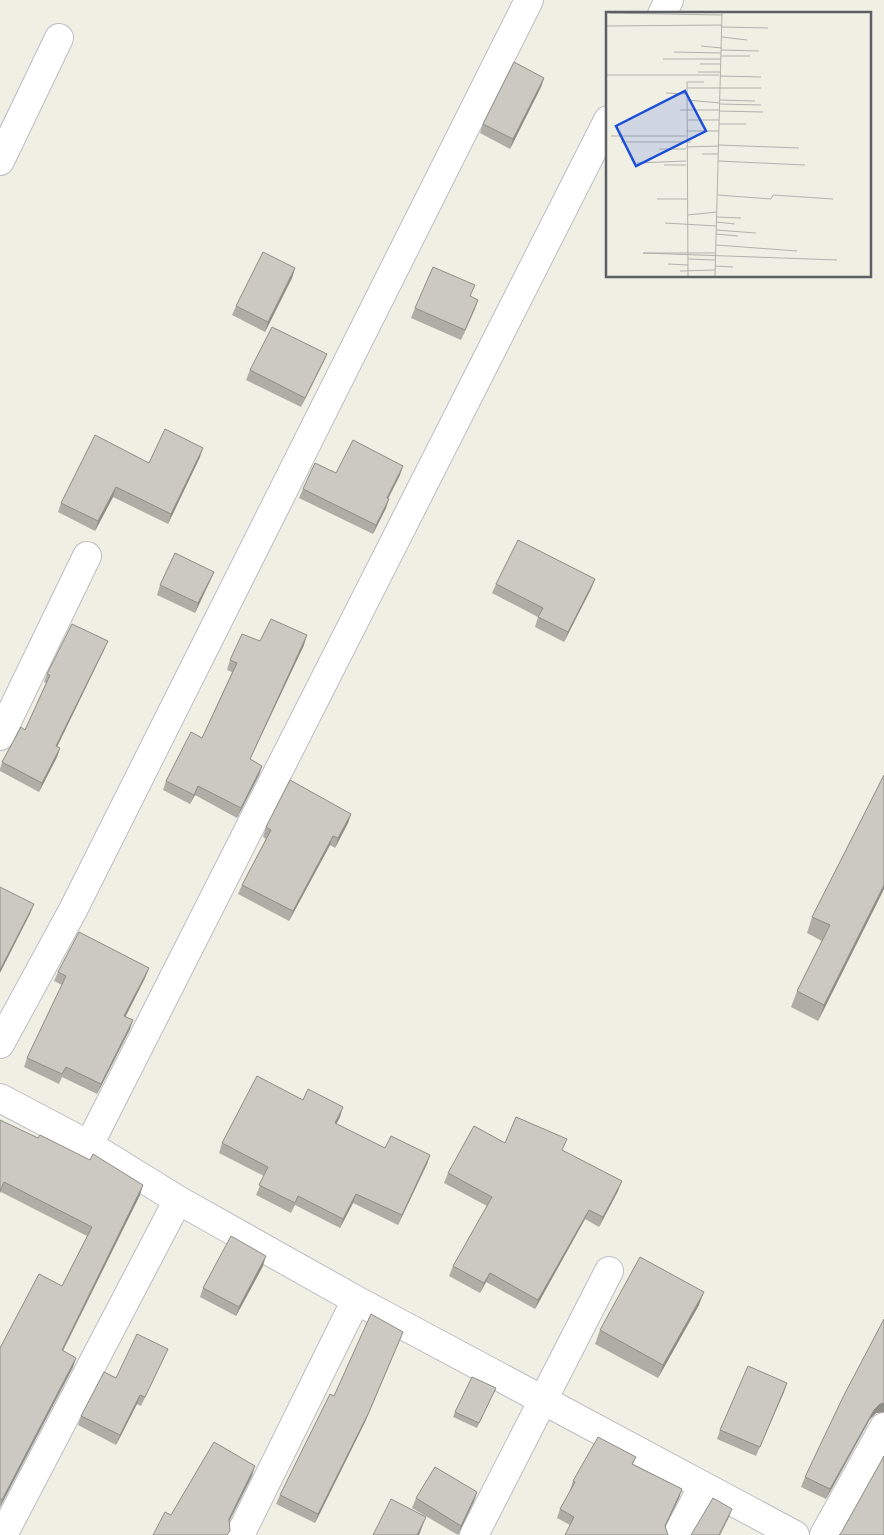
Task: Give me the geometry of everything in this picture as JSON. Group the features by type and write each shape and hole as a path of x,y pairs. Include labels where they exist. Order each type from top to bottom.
{"street":[{"path":"0,1044 73,910 529,0"},
{"path":"663,12 668,0"},
{"path":"0,161 59,38"},
{"path":"89,1145 606,124"},
{"path":"0,736 87,556"},
{"path":"0,1098 89,1145 178,1200 356,1300 795,1535"},
{"path":"3,1535 178,1200"},
{"path":"474,1535 608,1271"},
{"path":"240,1535 356,1300"},
{"path":"824,1535 884,1427"},
{"path":"677,1535 703,1486"}],"building":[{"path":"514,62 544,78 513,139 483,124"},
{"path":"263,252 295,268 268,322 236,306"},
{"path":"433,267 475,285 470,296 478,300 465,330 415,308"},
{"path":"272,327 327,354 305,398 250,370"},
{"path":"165,429 203,448 171,514 116,487 98,521 61,503 95,435 149,463"},
{"path":"353,440 403,466 376,525 303,489 315,463 336,473"},
{"path":"518,540 595,579 568,632 538,617 543,608 496,584"},
{"path":"175,553 214,572 198,603 160,585"},
{"path":"271,619 307,635 250,759 262,766 241,808 198,786 194,795 166,781 191,732 202,738 237,663 230,660 242,634 260,641"},
{"path":"72,624 108,641 56,746 60,748 42,783 2,762 21,727 25,730 50,675 47,674"},
{"path":"884,775 884,885 824,1005 797,991 830,925 812,917"},
{"path":"290,780 351,814 338,838 333,836 293,911 242,885 271,830 266,827"},
{"path":"0,887 34,904 0,970"},
{"path":"79,932 149,968 124,1016 133,1020 101,1084 66,1067 62,1074 27,1058 66,976 58,972"},
{"path":"257,1076 303,1100 308,1089 343,1107 335,1123 385,1148 391,1136 430,1155 402,1215 356,1194 343,1219 298,1196 295,1203 259,1185 268,1167 222,1143"},
{"path":"516,1117 567,1139 562,1150 622,1181 603,1217 589,1210 538,1300 490,1273 484,1283 453,1266 492,1197 448,1173 474,1126 505,1143"},
{"path":"0,1120 38,1138 40,1135 90,1160 93,1154 143,1185 62,1350 76,1358 2,1500 0,1499 0,1348 39,1274 62,1286 92,1227 4,1182 0,1191"},
{"path":"231,1236 266,1256 239,1307 203,1288"},
{"path":"640,1257 704,1292 663,1365 600,1330"},
{"path":"371,1314 403,1332 369,1412 318,1514 280,1495 330,1394 334,1396"},
{"path":"884,1319 884,1403 874,1410 830,1489 805,1477 843,1397"},
{"path":"137,1334 168,1349 145,1397 140,1395 120,1435 81,1416 104,1372 116,1378"},
{"path":"748,1366 787,1383 760,1447 720,1430"},
{"path":"472,1377 496,1388 479,1423 455,1412"},
{"path":"598,1437 636,1457 632,1464 682,1489 665,1526 668,1535 565,1535 574,1517 560,1509 575,1482 573,1481"},
{"path":"214,1442 255,1466 229,1519 230,1531 227,1535 153,1535 165,1512 171,1515"},
{"path":"884,1456 884,1535 839,1535 841,1533"},
{"path":"435,1467 477,1492 461,1526 416,1498"},
{"path":"713,1498 732,1509 719,1535 691,1535"},
{"path":"391,1499 426,1517 417,1535 373,1535"}]}
